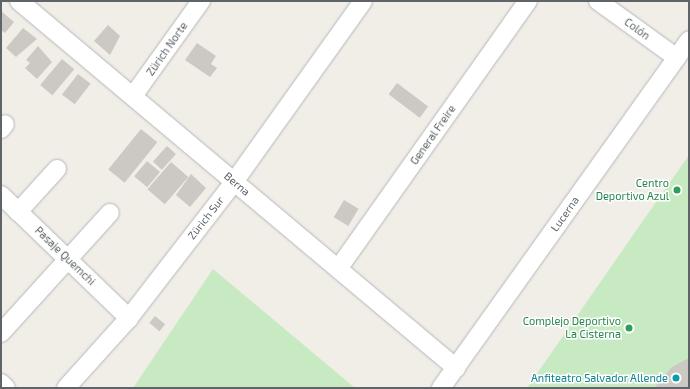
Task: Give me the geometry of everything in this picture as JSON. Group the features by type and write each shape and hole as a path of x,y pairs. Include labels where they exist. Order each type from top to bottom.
{"street":[{"name":"Berna","path":"19,1 134,96 456,368"},
{"name":"Zürich Norte","path":"134,96 201,1"},
{"name":"Zürich Sur","path":"66,388 129,318 234,182 363,1"},
{"name":"General Freire","path":"338,269 528,1"},
{"name":"Colón","path":"598,1 677,58"},
{"name":"Lucerna","path":"441,388 689,40"},
{"path":"18,212 57,169"},
{"name":"Pasaje Quemchi","path":"1,195 129,318"},
{"path":"1,333 110,213"},
{"path":"1,383 6,388"}],"green space":[{"name":"Complejo Deportivo La Cisterna","path":"689,155 689,388 527,388 640,225"},
{"path":"213,269 355,388 133,388"}],"building":[{"path":"1,11 14,22 5,33 1,30"},
{"path":"108,25 120,36 110,55 94,41"},
{"path":"23,28 37,39 16,57 6,48"},
{"path":"197,43 216,56 211,64 217,68 210,77 185,60"},
{"path":"38,46 52,62 37,79 25,68 30,63 26,60"},
{"path":"62,59 74,69 52,95 40,85"},
{"path":"78,74 91,84 75,104 62,94"},
{"path":"397,83 428,106 420,118 389,94"},
{"path":"141,129 157,142 125,183 108,169"},
{"path":"167,146 176,154 162,170 153,162"},
{"path":"147,161 160,172 147,187 134,176"},
{"path":"171,162 188,177 165,204 147,189"},
{"path":"191,174 206,188 190,207 176,195"},
{"path":"344,200 359,209 348,226 334,217"},
{"path":"155,316 165,324 159,331 149,323"},
{"name":"Anfiteatro Salvador Allende","path":"689,358 689,388 654,388 672,367"}],"place":[{"name":"Centro Deportivo Azul","path":"677,190"},
{"name":"Complejo Deportivo La Cisterna","path":"629,328"},
{"name":"Anfiteatro Salvador Allende","path":"676,378"}]}
